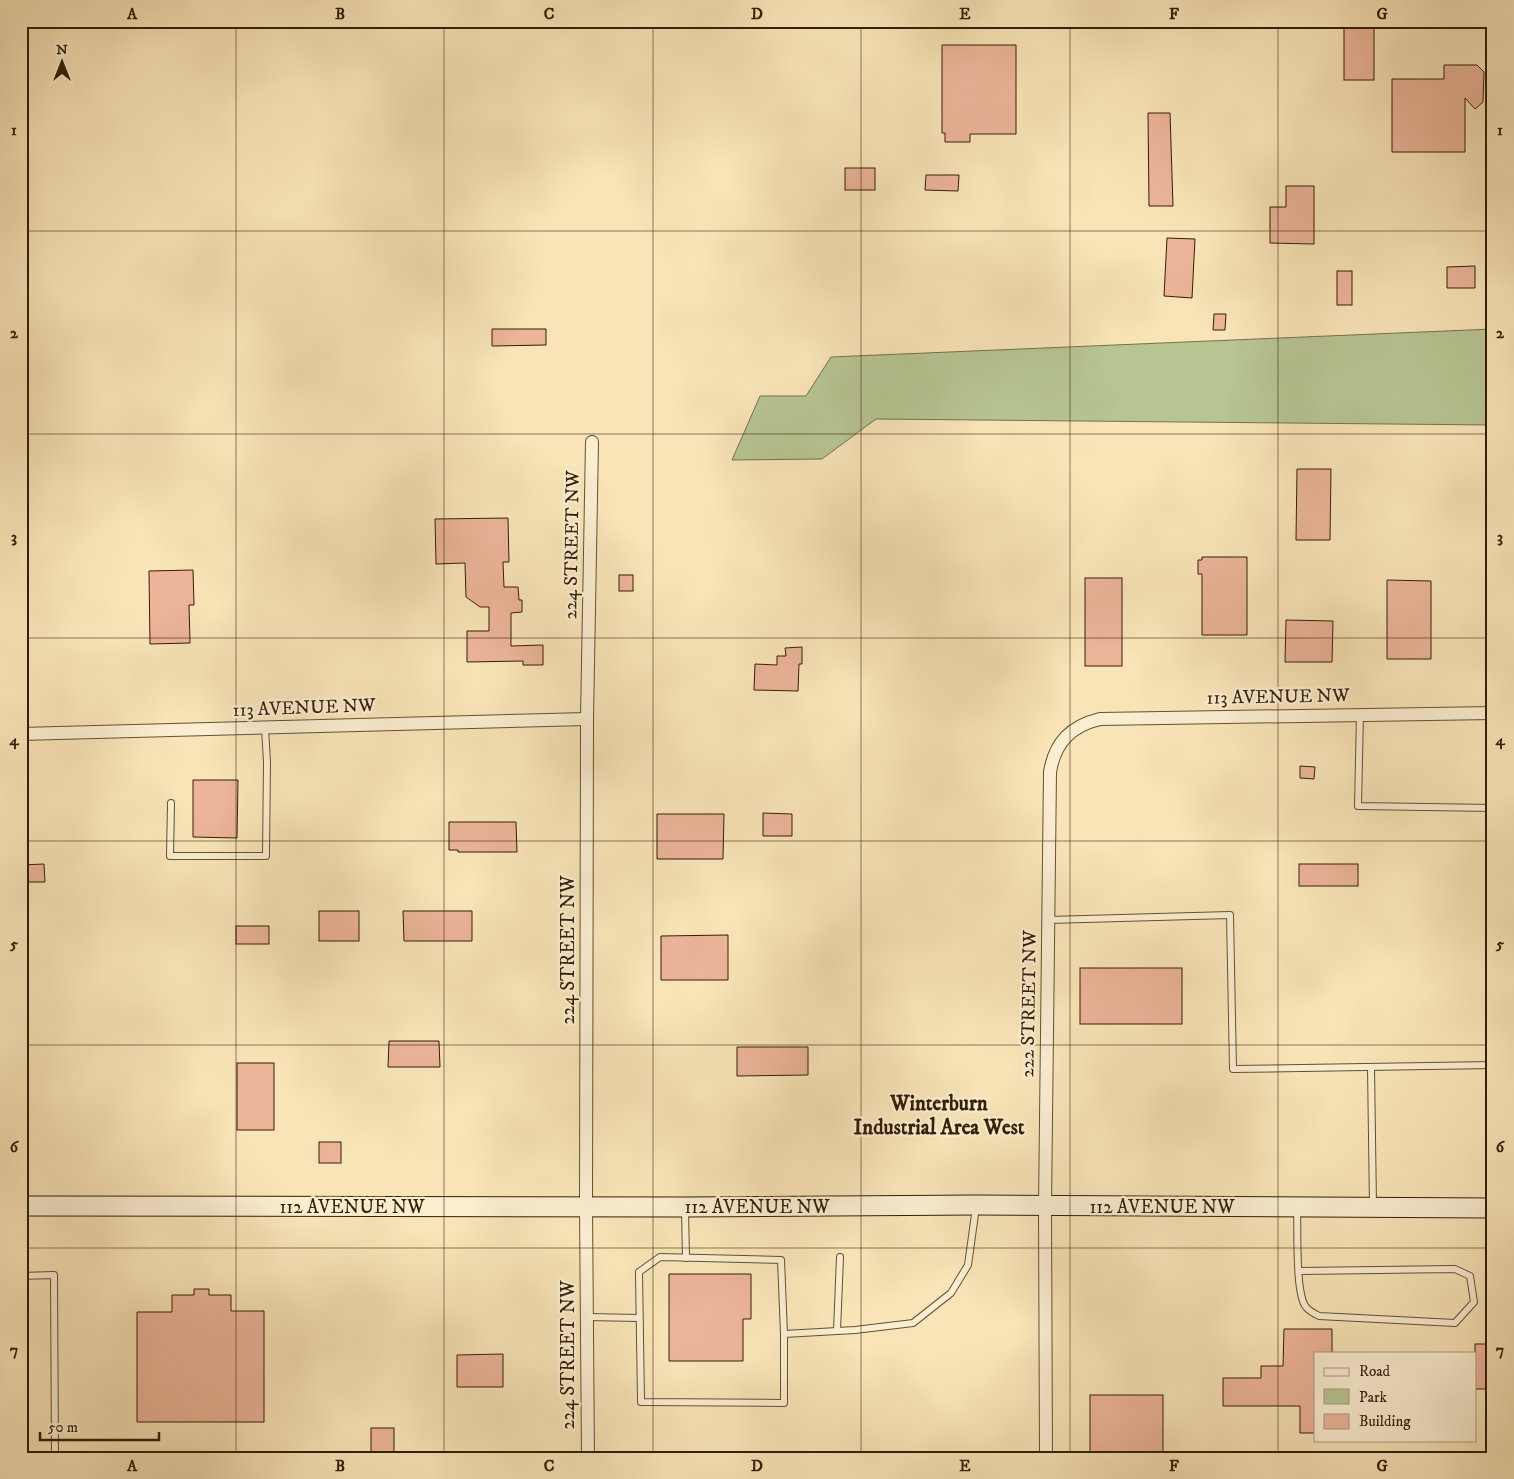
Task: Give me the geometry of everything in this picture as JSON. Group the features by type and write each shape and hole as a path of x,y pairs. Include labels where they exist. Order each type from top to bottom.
{"street":[{"name":"224 STREET NW","path":"588,1458 586,1207 587,719 592,442"},
{"name":"113 AVENUE NW","path":"1067,735 1079,726 1100,719 1493,713"},
{"name":"113 AVENUE NW","path":"21,734 587,719"},
{"name":"222 STREET NW","path":"1046,1458 1045,1206 1050,772 1052,758 1067,735"},
{"name":"112 AVENUE NW","path":"21,1206 685,1207 976,1205 1493,1208"}],"lane":[{"path":"1360,714 1358,806 1493,808"},
{"path":"171,803 170,856 266,856 267,762 265,728"},
{"path":"1048,920 1230,915 1233,1069 1493,1065"},
{"path":"1370,1067 1373,1208"},
{"path":"784,1334 837,1332 913,1323 951,1293 968,1265 976,1205"},
{"path":"685,1207 686,1258"},
{"path":"1297,1208 1299,1271 1301,1296 1306,1307 1319,1316 1455,1323 1474,1302 1470,1276 1455,1269 1299,1271"},
{"path":"660,1257 686,1258 781,1260 784,1403 641,1402 639,1272 660,1257"},
{"path":"837,1332 840,1257"},
{"path":"21,1276 54,1276 55,1458"},
{"path":"587,1317 639,1318"}],"green space":[{"path":"1493,329 1493,425 876,419 822,459 732,460 760,396 806,396 831,357"}],"building":[{"path":"1344,21 1374,21 1374,80 1344,80"},
{"path":"942,45 1016,45 1016,134 970,134 970,142 945,142 945,133 942,133"},
{"path":"1444,65 1477,65 1484,72 1483,102 1475,109 1465,98 1465,152 1392,152 1392,79 1444,79"},
{"path":"1148,113 1170,113 1173,206 1149,206"},
{"path":"845,168 875,168 875,190 845,190"},
{"path":"926,175 959,175 958,191 925,190"},
{"path":"1286,186 1314,186 1314,244 1270,243 1270,207 1286,207"},
{"path":"1167,238 1195,239 1192,298 1164,296"},
{"path":"1475,266 1475,288 1447,288 1447,267"},
{"path":"1337,271 1352,271 1352,305 1337,305"},
{"path":"1214,314 1226,314 1225,330 1213,330"},
{"path":"492,329 546,329 546,345 492,346"},
{"path":"1297,469 1331,469 1330,540 1296,540"},
{"path":"508,518 509,562 503,562 504,587 518,587 519,600 522,600 522,612 511,613 511,646 543,645 543,665 523,665 523,661 467,662 467,631 489,631 489,607 480,607 466,597 465,563 436,564 435,519"},
{"path":"1202,557 1247,557 1247,635 1202,635 1202,574 1198,574 1198,560 1202,560"},
{"path":"193,570 194,605 189,605 190,643 150,644 149,571"},
{"path":"619,575 633,575 633,591 619,591"},
{"path":"1085,578 1122,578 1122,666 1085,666"},
{"path":"1387,580 1431,581 1431,659 1387,659"},
{"path":"1286,620 1333,621 1332,662 1285,662"},
{"path":"802,647 802,664 799,664 798,691 754,690 755,664 777,665 777,656 786,656 785,648"},
{"path":"1300,766 1315,767 1314,779 1300,778"},
{"path":"193,780 238,780 237,838 193,837"},
{"path":"763,813 792,814 792,836 763,836"},
{"path":"657,814 724,814 723,859 657,859"},
{"path":"449,822 516,822 517,852 458,852 458,850 449,850"},
{"path":"44,864 45,882 21,882 21,865"},
{"path":"1299,864 1358,864 1358,886 1299,886"},
{"path":"319,911 359,911 359,941 319,941"},
{"path":"403,911 472,911 472,941 404,941"},
{"path":"236,926 269,926 269,944 236,944"},
{"path":"728,935 728,980 661,980 661,936"},
{"path":"1080,968 1182,968 1182,1024 1080,1024"},
{"path":"389,1041 439,1041 440,1067 388,1067"},
{"path":"737,1047 808,1047 808,1075 737,1076"},
{"path":"237,1063 274,1063 274,1130 237,1130"},
{"path":"319,1142 341,1142 341,1163 319,1163"},
{"path":"669,1274 751,1274 751,1319 743,1319 743,1361 669,1361"},
{"path":"194,1289 209,1289 209,1295 231,1295 231,1311 264,1311 264,1422 137,1422 137,1312 172,1312 172,1295 194,1295"},
{"path":"1284,1329 1332,1329 1332,1352 1314,1352 1314,1433 1300,1433 1300,1406 1223,1406 1223,1378 1261,1378 1261,1366 1283,1366"},
{"path":"1475,1344 1493,1344 1493,1389 1476,1389"},
{"path":"503,1354 503,1387 457,1387 457,1355"},
{"path":"1090,1395 1163,1395 1163,1458 1090,1458"},
{"path":"371,1428 394,1428 394,1458 371,1458"}],"district":[{"name":"Winterburn Industrial Area West","path":"939,1116"}]}
